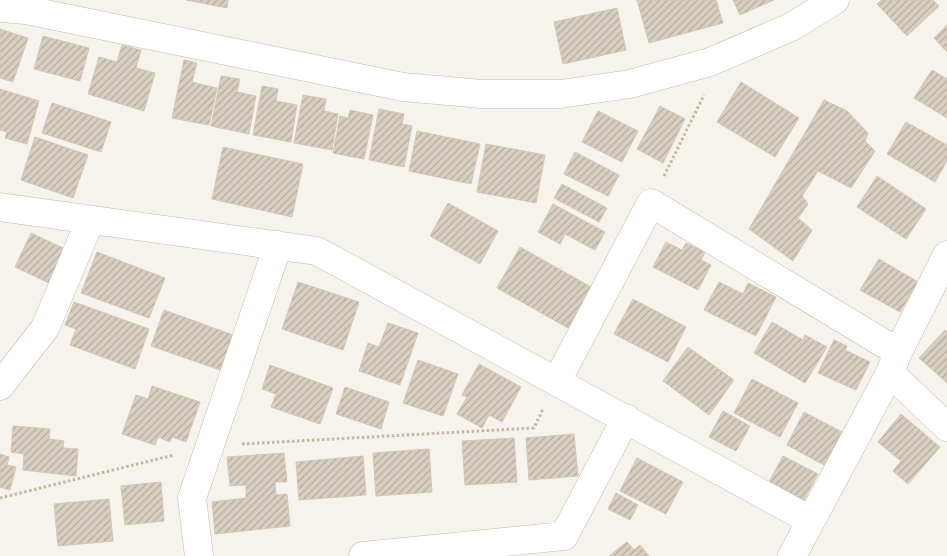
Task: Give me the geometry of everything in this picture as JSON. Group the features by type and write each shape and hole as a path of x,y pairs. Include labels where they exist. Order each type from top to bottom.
{"street":[{"path":"0,8 26,10 404,87 482,94 560,94 630,84 710,62 791,27 835,0"},
{"path":"557,381 651,203 894,363 947,427"},
{"path":"0,207 317,251 810,520"},
{"path":"0,386 45,328 90,221"},
{"path":"199,556 192,498 278,246"},
{"path":"792,556 894,363 947,255"},
{"path":"363,556 564,536 626,418"}],"path":[{"path":"651,203 723,56"},
{"path":"0,498 211,446 534,428 557,381"}],"building":[{"path":"186,0 228,0 227,8"},
{"path":"637,0 716,0 723,23 649,43"},
{"path":"733,0 774,0 740,15"},
{"path":"881,0 933,0 939,6 907,36 877,4"},
{"path":"617,8 626,50 563,64 554,22"},
{"path":"947,25 947,52 934,38"},
{"path":"0,29 28,38 13,82 0,78"},
{"path":"43,36 89,48 80,81 34,69"},
{"path":"122,45 141,50 136,68 155,73 144,111 88,94 99,57 117,62"},
{"path":"184,60 197,63 192,82 217,88 209,125 172,118"},
{"path":"932,70 947,79 947,118 914,98"},
{"path":"221,76 240,79 237,92 256,96 249,134 211,126"},
{"path":"741,82 799,118 775,157 717,122"},
{"path":"262,86 278,89 276,101 297,105 291,142 253,135"},
{"path":"0,89 39,101 27,144 5,138 7,132 0,130"},
{"path":"303,95 326,99 324,111 338,114 332,150 294,143"},
{"path":"824,100 847,111 868,133 865,141 875,151 851,188 818,171 802,196 808,204 798,218 812,230 793,261 749,229"},
{"path":"52,103 111,122 101,152 42,133"},
{"path":"660,106 685,119 663,163 637,149"},
{"path":"379,109 404,114 402,124 412,126 404,167 369,160"},
{"path":"350,110 373,115 364,159 333,153 340,116 348,118"},
{"path":"598,111 638,131 622,162 582,142"},
{"path":"906,122 947,145 947,161 935,182 887,154"},
{"path":"417,131 480,144 471,184 409,171"},
{"path":"35,137 88,155 73,198 21,180"},
{"path":"486,144 545,155 536,203 477,192"},
{"path":"223,147 303,164 292,217 212,199"},
{"path":"575,152 619,175 608,196 564,174"},
{"path":"877,176 926,209 906,239 857,207"},
{"path":"562,184 607,208 599,222 554,198"},
{"path":"448,203 498,231 480,264 430,236"},
{"path":"553,204 605,232 595,250 565,234 560,244 538,232"},
{"path":"31,233 65,249 49,283 15,267"},
{"path":"666,242 682,250 686,243 705,252 701,260 711,265 698,290 653,267"},
{"path":"520,247 591,287 568,328 497,288"},
{"path":"97,252 165,278 149,318 81,293"},
{"path":"879,259 918,282 900,312 860,290"},
{"path":"298,282 359,302 343,350 282,329"},
{"path":"719,282 743,294 748,283 776,297 756,336 704,310"},
{"path":"633,299 686,327 668,362 614,334"},
{"path":"74,302 149,329 135,369 70,345 76,329 65,325"},
{"path":"164,310 233,335 220,370 151,346"},
{"path":"772,322 803,340 805,335 827,347 805,383 754,353"},
{"path":"388,323 418,333 400,385 359,371 368,343 379,347"},
{"path":"945,330 947,332 947,383 919,358"},
{"path":"834,340 847,346 845,350 870,362 856,390 818,373"},
{"path":"688,347 734,380 709,415 663,381"},
{"path":"418,360 458,374 443,416 403,403"},
{"path":"479,364 521,387 502,422 489,415 482,428 457,414 467,397 462,395"},
{"path":"270,365 333,388 320,424 271,407 276,394 262,389"},
{"path":"752,379 798,403 780,437 734,413"},
{"path":"152,386 200,402 186,442 172,437 170,442 158,437 155,445 122,434 136,395 148,399"},
{"path":"345,387 389,402 381,429 336,414"},
{"path":"723,411 750,426 736,451 709,437"},
{"path":"804,412 842,432 824,465 787,445"},
{"path":"901,414 940,447 908,484 893,471 901,461 878,442"},
{"path":"13,426 50,429 49,439 64,441 63,448 78,449 76,476 23,470 24,454 11,452"},
{"path":"574,434 578,476 529,480 526,438"},
{"path":"514,438 517,482 465,485 462,441"},
{"path":"429,449 432,492 376,496 373,453"},
{"path":"284,453 287,482 275,482 276,495 287,494 290,526 215,534 212,502 246,498 246,485 230,486 227,457"},
{"path":"0,454 9,457 7,465 16,467 10,490 0,487"},
{"path":"363,456 366,495 299,500 296,462"},
{"path":"783,456 818,474 804,500 769,482"},
{"path":"637,458 683,482 666,514 620,491"},
{"path":"161,482 164,521 125,525 121,486"},
{"path":"616,493 638,505 630,520 608,509"},
{"path":"109,499 113,541 58,546 54,504"},
{"path":"627,542 634,550 640,545 649,556 609,556"}]}
